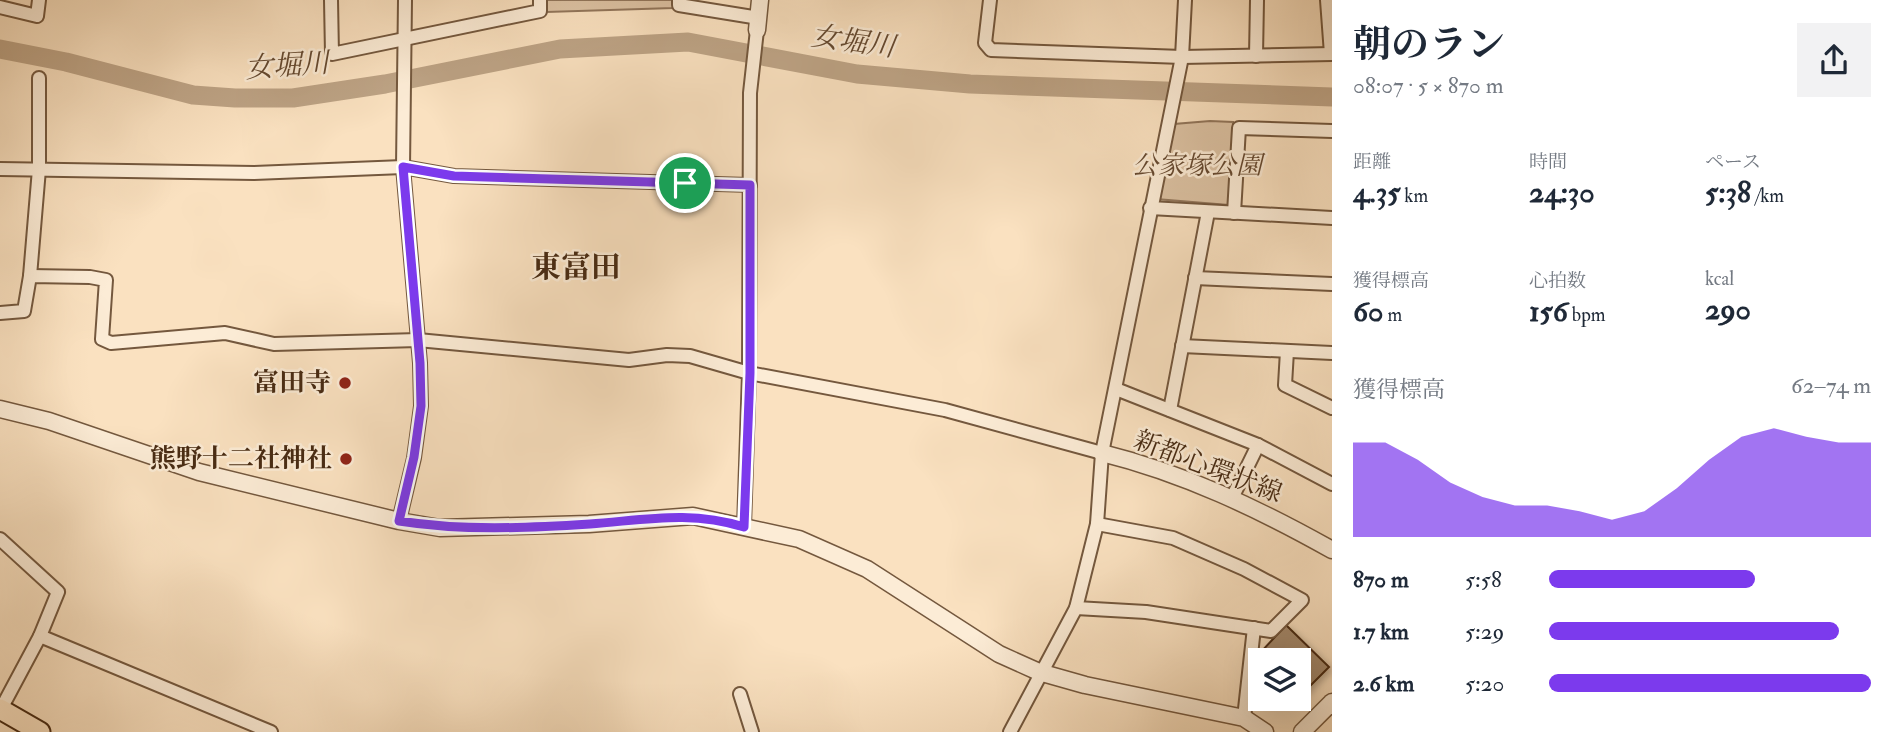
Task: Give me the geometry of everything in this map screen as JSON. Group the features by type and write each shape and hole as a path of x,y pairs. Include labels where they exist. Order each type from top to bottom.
{"main road":[{"path":"0,709 40,732"},
{"path":"0,724 14,732"}],"street":[{"path":"0,7 37,16 39,0"},
{"path":"331,0 332,54 405,45 540,10 540,0"},
{"path":"399,521 414,457 421,406 403,167 405,0"},
{"path":"679,0 678,5 758,24"},
{"path":"744,527 750,373 750,185 754,62 760,0"},
{"path":"990,0 985,43 991,50 1181,62 1331,54 1327,0"},
{"path":"1010,732 1039,672 1076,608 1097,524 1102,453 1181,62 1185,0"},
{"path":"1256,0 1256,56"},
{"path":"0,313 24,311 30,276 39,169 39,78"},
{"path":"1234,213 1239,128 1332,131"},
{"path":"0,169 254,173 403,167 454,176 750,185"},
{"path":"1150,208 1332,218"},
{"path":"1170,410 1208,212"},
{"path":"30,276 90,277 106,281 102,339 111,344 225,333 274,344 418,340 629,360 667,355 690,356 750,373 945,410 1102,453"},
{"path":"1195,278 1332,284"},
{"path":"1182,346 1332,353"},
{"path":"1287,351 1285,385 1332,408"},
{"path":"1116,389 1258,445 1332,484"},
{"path":"0,409 49,421 199,472 399,521 440,528 589,524 692,516 799,539 832,551 939,612 999,654 1039,672 1085,685 1244,718 1265,732"},
{"path":"1232,498 1258,445"},
{"name":"新都心環状線","path":"1102,453 1146,464 1232,498 1282,521 1332,550"},
{"path":"1076,608 1146,612 1271,631 1302,600 1244,569 1173,538 1097,524"},
{"path":"0,539 58,593 40,636 0,709"},
{"path":"1244,718 1254,628"},
{"path":"40,636 271,732"},
{"path":"740,694 752,732"},
{"path":"1302,732 1332,702"}],"green space":[{"path":"547,0 673,0 673,8 547,12"},
{"name":"公家塚公園","path":"1233,122 1229,205 1156,199 1174,124"}],"building":[{"path":"1286,625 1310,648 1265,648"},
{"path":"1311,649 1329,667 1311,685"}],"waterway":[{"name":"女堀川","path":"0,49 66,62 193,95 235,98 293,98 385,84 560,49 688,42 857,74 970,84 1332,97"}],"place":[{"name":"富田寺","path":"345,383"},
{"name":"熊野十二社神社","path":"346,459"}],"district":[{"name":"東富田","path":"576,267"}],"route":[{"path":"403,167 454,176 685,183 750,185 750,373 744,527 723,520 692,516 589,524 466,528 440,528 399,521 414,457 421,406 420,363 403,167"}]}
